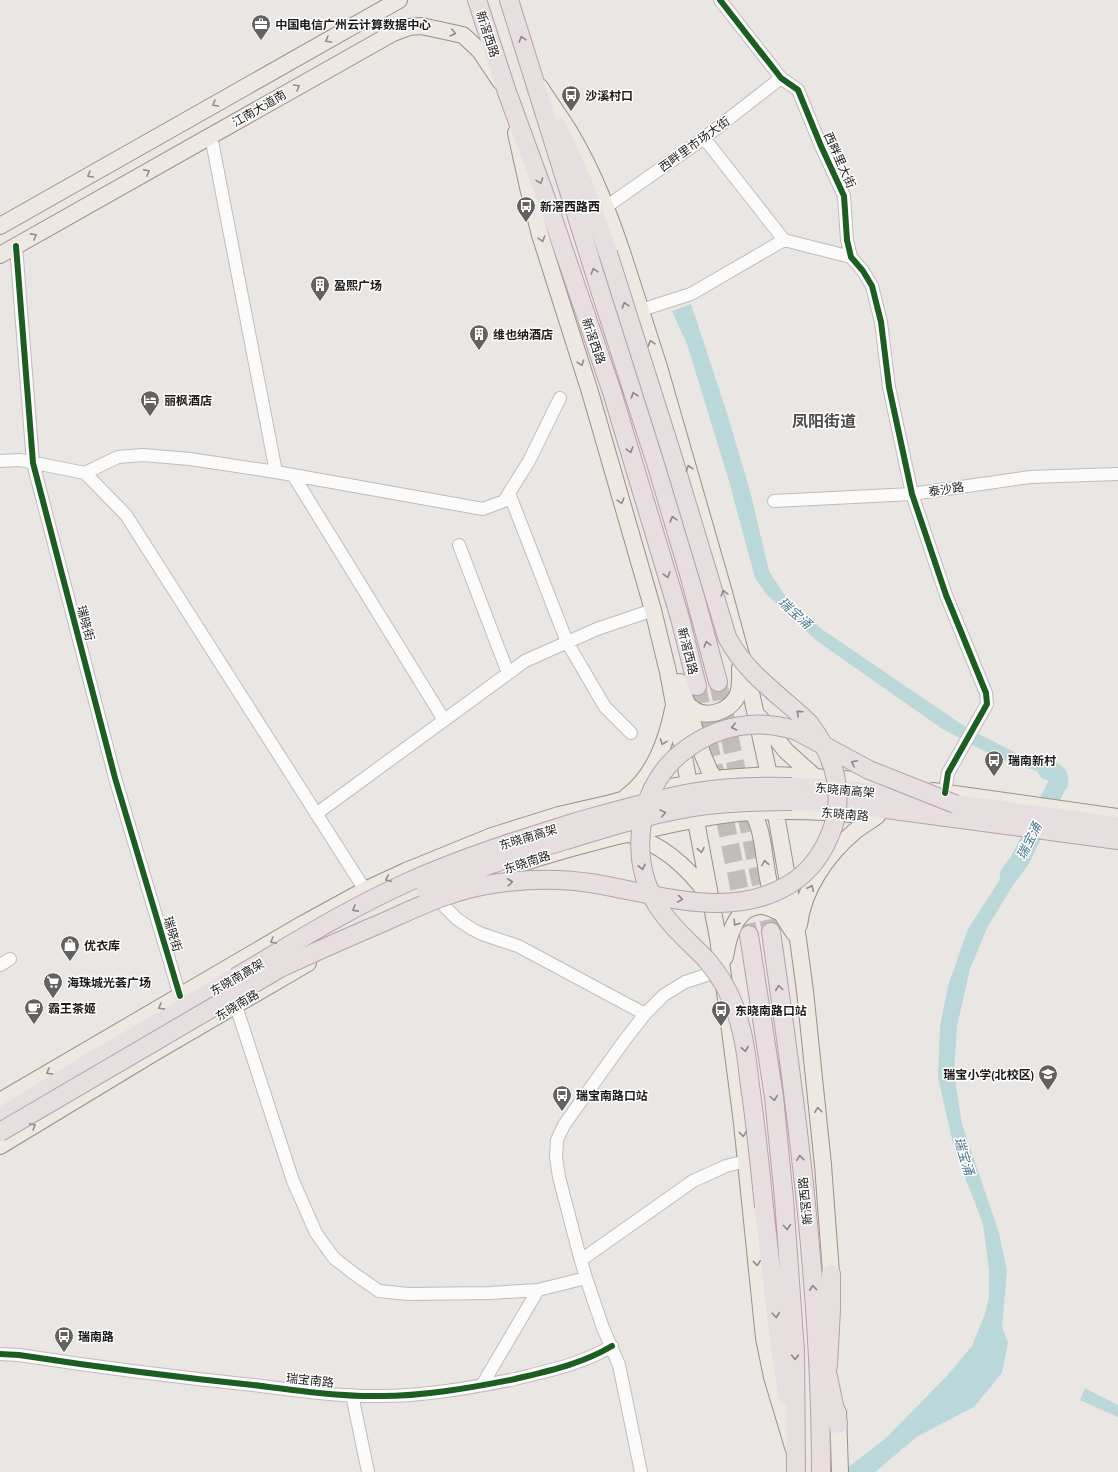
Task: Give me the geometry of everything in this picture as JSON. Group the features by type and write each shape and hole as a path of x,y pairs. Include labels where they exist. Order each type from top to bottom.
{"highway":[{"name":"新滘西路","path":"477,0 507,92 548,204 612,392 673,596 697,686"},
{"name":"新滘西路","path":"509,0 659,473 689,574 718,682"},
{"path":"278,969 437,898 467,888 545,879 574,881 700,902 729,903 769,895 795,881 815,861 829,837 835,821 837,794 834,767 829,754 809,723 750,670 737,655 727,637 673,458 608,253 584,184 572,155 533,77"},
{"path":"796,1453 778,1333 747,1062 737,1015 731,999 715,970 663,914 648,888 640,861 640,829 649,797 656,782 663,772 683,751 694,743 724,729 741,725 756,724 784,727 797,731 869,770 950,798"},
{"name":"东晓南高架","path":"0,1117 80,1068 302,939 406,883 443,867 513,841 614,811 696,792 771,786 830,788 950,798 1118,826"},
{"name":"东晓南高架","path":"0,1132 278,969 379,912 440,884 475,870 529,851 624,823 696,807 766,801 845,804 1118,840"},
{"name":"新滘西路","path":"771,932 795,1111 812,1271 821,1472"},
{"name":"新滘西路","path":"748,935 774,1097 784,1192 795,1351 796,1472"},
{"path":"821,1452 831,1309 831,1274"},
{"path":"815,1316 838,1424"}],"main road":[{"name":"江南大道南","path":"0,226 399,0"},
{"name":"江南大道南","path":"0,255 393,32 409,27 421,26 463,35 480,51 507,92"},
{"path":"533,77 572,137 588,166 606,207 642,310 701,508 740,652 769,775 798,939 805,991 823,1165 831,1274 840,1472"},
{"path":"507,92 523,169 540,235 590,392 653,610 667,639 679,702 689,784 711,899 722,970 746,1161 764,1338 772,1377 796,1453"},
{"path":"679,702 693,709 709,713 719,712 729,707 738,694 740,681 740,652"},
{"path":"679,702 710,772 720,785 739,798 775,811"},
{"path":"623,800 641,784 655,761 679,702"},
{"path":"755,712 786,751 815,777"},
{"path":"0,1101 301,925 364,890 492,836 560,815 665,788 715,779 769,775 815,777 856,780 950,798 1118,817"},
{"path":"689,784 707,788 726,795 746,804 752,812 758,828 770,886 776,903 798,939"},
{"path":"623,800 629,804 633,814 633,824 628,834 648,841 668,853 691,873 711,899"},
{"name":"东晓南路","path":"0,1146 152,1054 340,944 386,919 434,896 471,881 566,849 695,820 752,812 824,811 878,816 1118,849"},
{"path":"798,939 803,904 822,868 840,846 855,831 878,816"},
{"path":"722,970 731,930 742,914 750,909 762,906 781,913"}],"street":[{"name":"西畔里大街","path":"720,0 782,78 798,90 844,196 851,257"},
{"name":"西畔里市场大街","path":"606,207 704,138 782,78"},
{"path":"211,136 276,472"},
{"path":"704,138 784,240 851,257 863,271 872,286 881,322 889,386 912,494 946,595 986,693 987,704 948,772 950,798"},
{"path":"642,310 691,294 784,240"},
{"name":"瑞晓街","path":"16,246 33,463 115,778 180,996"},
{"path":"85,474 118,457 143,455 190,459 276,472 483,509 504,501 529,461 560,398"},
{"path":"0,461 20,460 85,474 126,515 364,890"},
{"name":"泰沙路","path":"774,501 912,494 1030,477 1118,474"},
{"path":"293,475 444,720"},
{"path":"509,493 567,642 605,707 631,733"},
{"path":"459,545 508,673"},
{"path":"316,814 525,661 597,629 653,610"},
{"path":"434,896 457,919 472,929 482,934 518,946 645,1014"},
{"path":"641,1472 619,1365 603,1328 586,1278 559,1177 556,1158 557,1140 564,1125 645,1014 664,994 685,982 722,970"},
{"path":"236,1006 293,1181 316,1234 334,1258 353,1273 379,1291 408,1294 490,1293 538,1290 586,1278"},
{"path":"581,1260 693,1180 726,1166 746,1161"},
{"path":"482,1385 538,1290"},
{"name":"瑞宝南路","path":"0,1354 19,1355 160,1375 352,1395 405,1395 482,1385 532,1375 596,1356 612,1346"},
{"path":"352,1395 368,1472"}],"water":[{"path":"691,304 726,410 750,491 769,571 785,596 823,630 967,728 1024,757 1062,771 1068,778 1067,789 1051,787 1052,776 1009,762 986,752 941,728 817,641 767,595 755,578 729,481 687,344 672,311"},
{"path":"1017,853 1031,856 988,926 970,969 957,1026 954,1073 962,1124 999,1233 1007,1271 1002,1327 1008,1342 1002,1373 974,1407 918,1436 875,1472 842,1472 886,1438 946,1377 972,1346 985,1314 989,1297 989,1271 983,1224 954,1148 938,1077 940,1026 948,986 968,929"},
{"path":"1085,1388 1118,1405 1118,1417 1080,1400"}],"waterway":[{"name":"瑞宝涌","path":"1009,875 1020,860 1059,781 1058,776 1054,772 1047,770"}],"tunnel":[{"path":"718,682 771,932"},
{"path":"697,686 749,935"}],"cycle path":[{"path":"720,0 781,78 798,90 844,196 847,240 851,257 863,271 872,286 881,322 889,387 912,494 946,595 986,693 987,704 948,773 945,793"},
{"path":"16,246 33,463 115,778 180,996"},
{"path":"0,1354 19,1355 136,1372 314,1392 359,1396 391,1396 444,1391 515,1379 552,1370 589,1358 612,1346"}],"place":[{"name":"中国电信广州云计算数据中心","path":"261,41"},
{"name":"沙溪村口","path":"571,112"},
{"name":"新滘西路西","path":"526,223"},
{"name":"盈熙广场","path":"320,302"},
{"name":"维也纳酒店","path":"479,351"},
{"name":"丽枫酒店","path":"150,417"},
{"name":"瑞南新村","path":"994,777"},
{"name":"优衣库","path":"70,962"},
{"name":"海珠城光荟广场","path":"53,999"},
{"name":"霸王茶姬","path":"34,1025"},
{"name":"东晓南路口站","path":"721,1027"},
{"name":"瑞宝小学(北校区)","path":"1048,1091"},
{"name":"瑞宝南路口站","path":"562,1112"},
{"name":"瑞南路","path":"64,1353"}],"district":[{"name":"凤阳街道","path":"824,421"}]}
